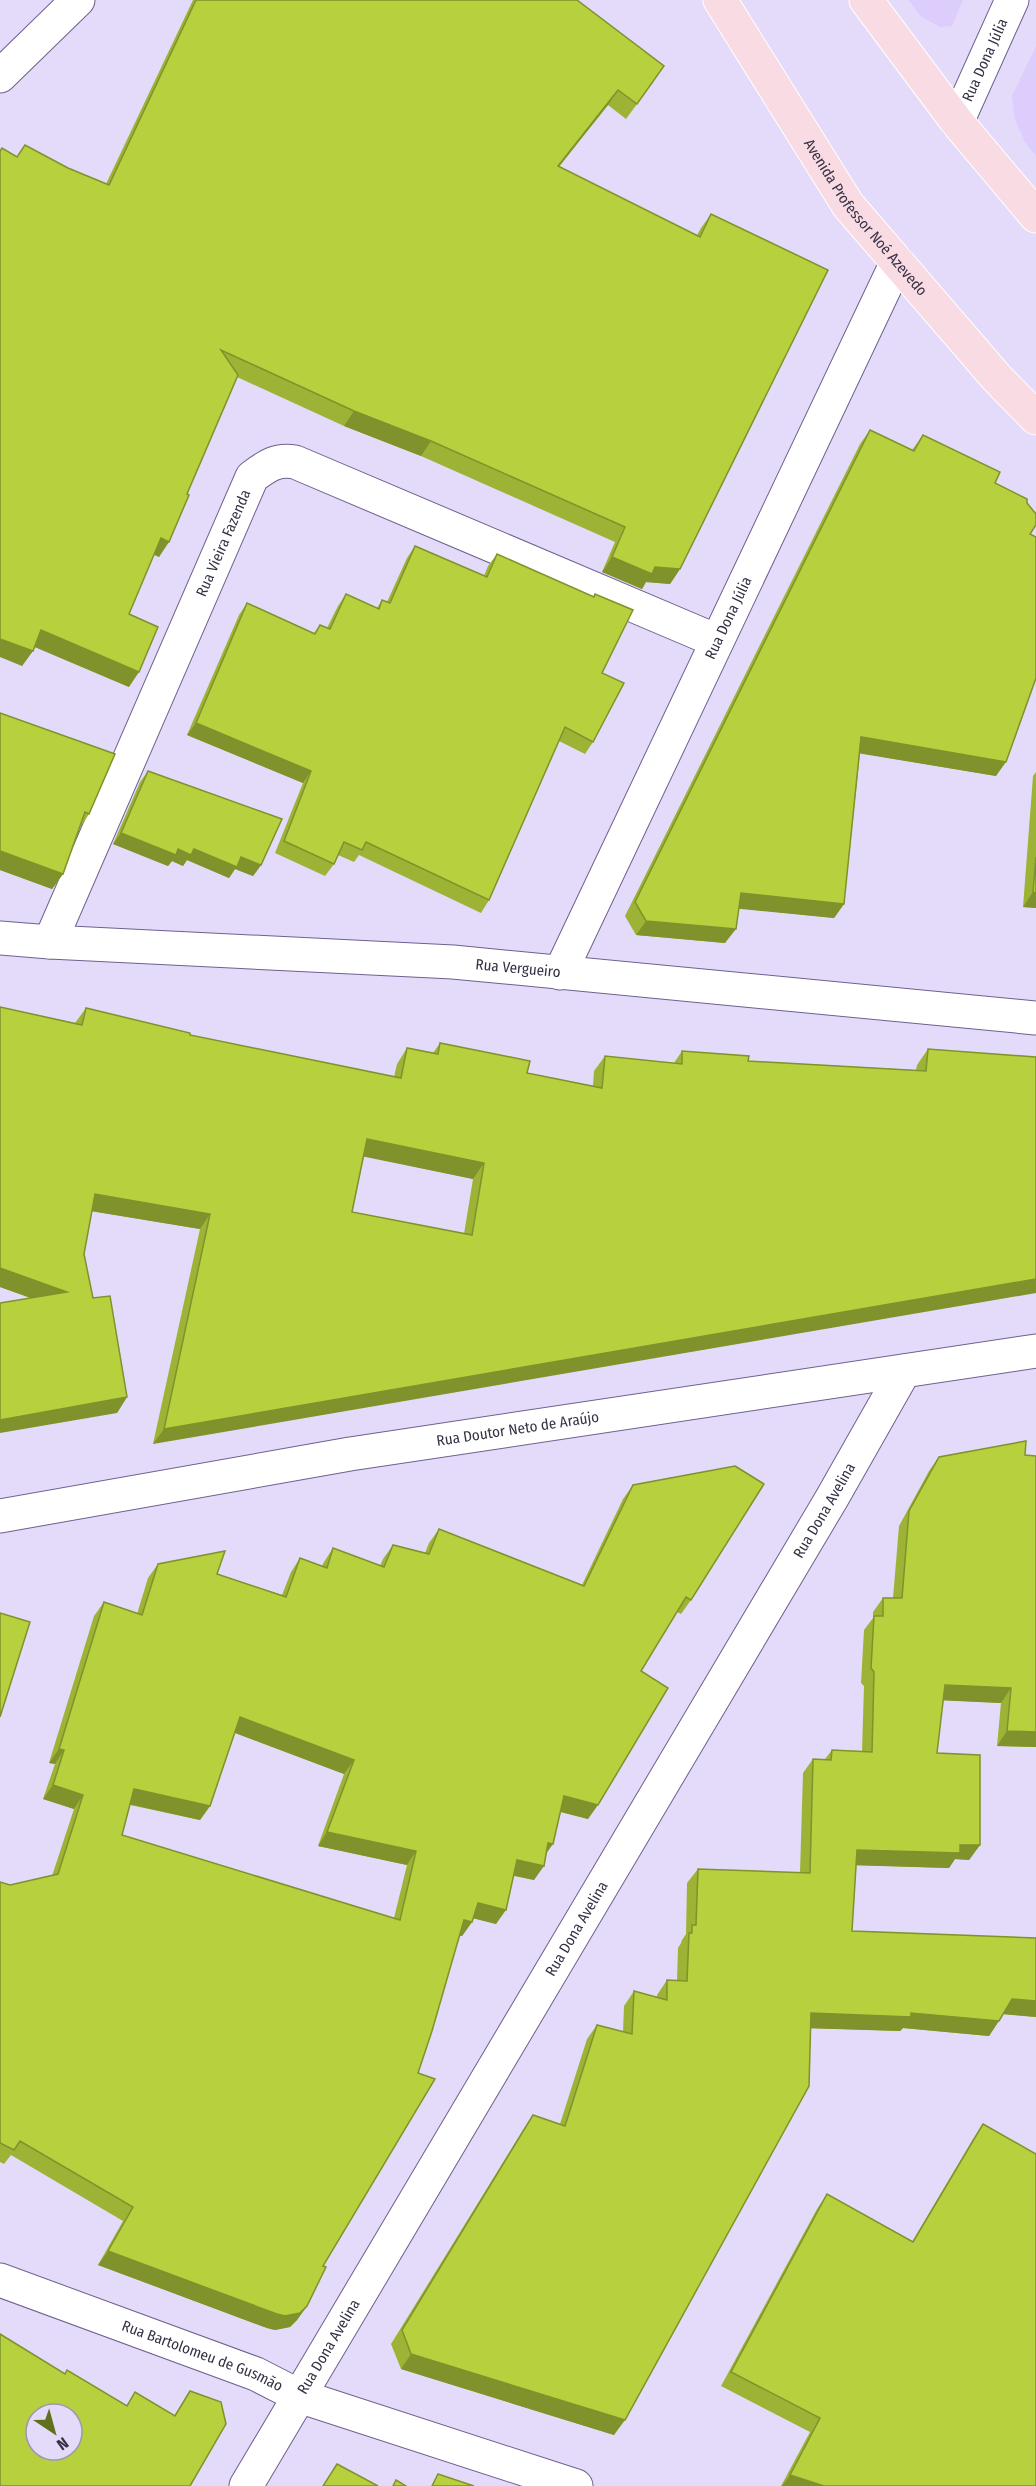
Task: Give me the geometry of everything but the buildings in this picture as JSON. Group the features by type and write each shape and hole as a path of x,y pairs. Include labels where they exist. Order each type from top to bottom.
{"main road":[{"name":"Avenida Professor Noé Azevedo","path":"720,0 848,204 996,377 1036,418"},
{"path":"866,0 957,122 1036,216"}],"street":[{"path":"0,76 78,0"},
{"name":"Rua Dona Júlia","path":"957,122 1012,0"},
{"name":"Rua Dona Júlia","path":"560,973 897,262"},
{"name":"Rua Vieira Fazenda","path":"50,942 252,477 269,464 283,460 295,462 717,641"},
{"name":"Rua Vergueiro","path":"0,938 453,962 1036,1018"},
{"name":"Rua Doutor Neto de Araújo","path":"0,1516 350,1454 1036,1351"},
{"name":"Rua Dona Avelina","path":"246,2486 832,1498 904,1371"},
{"name":"Rua Bartolomeu de Gusmão","path":"0,2280 256,2374 299,2396 576,2486"}],"shaded area":[{"path":"909,0 963,0 952,26 940,27 920,16"},
{"path":"1036,46 1036,156 1025,142 1015,120 1012,96"}]}
